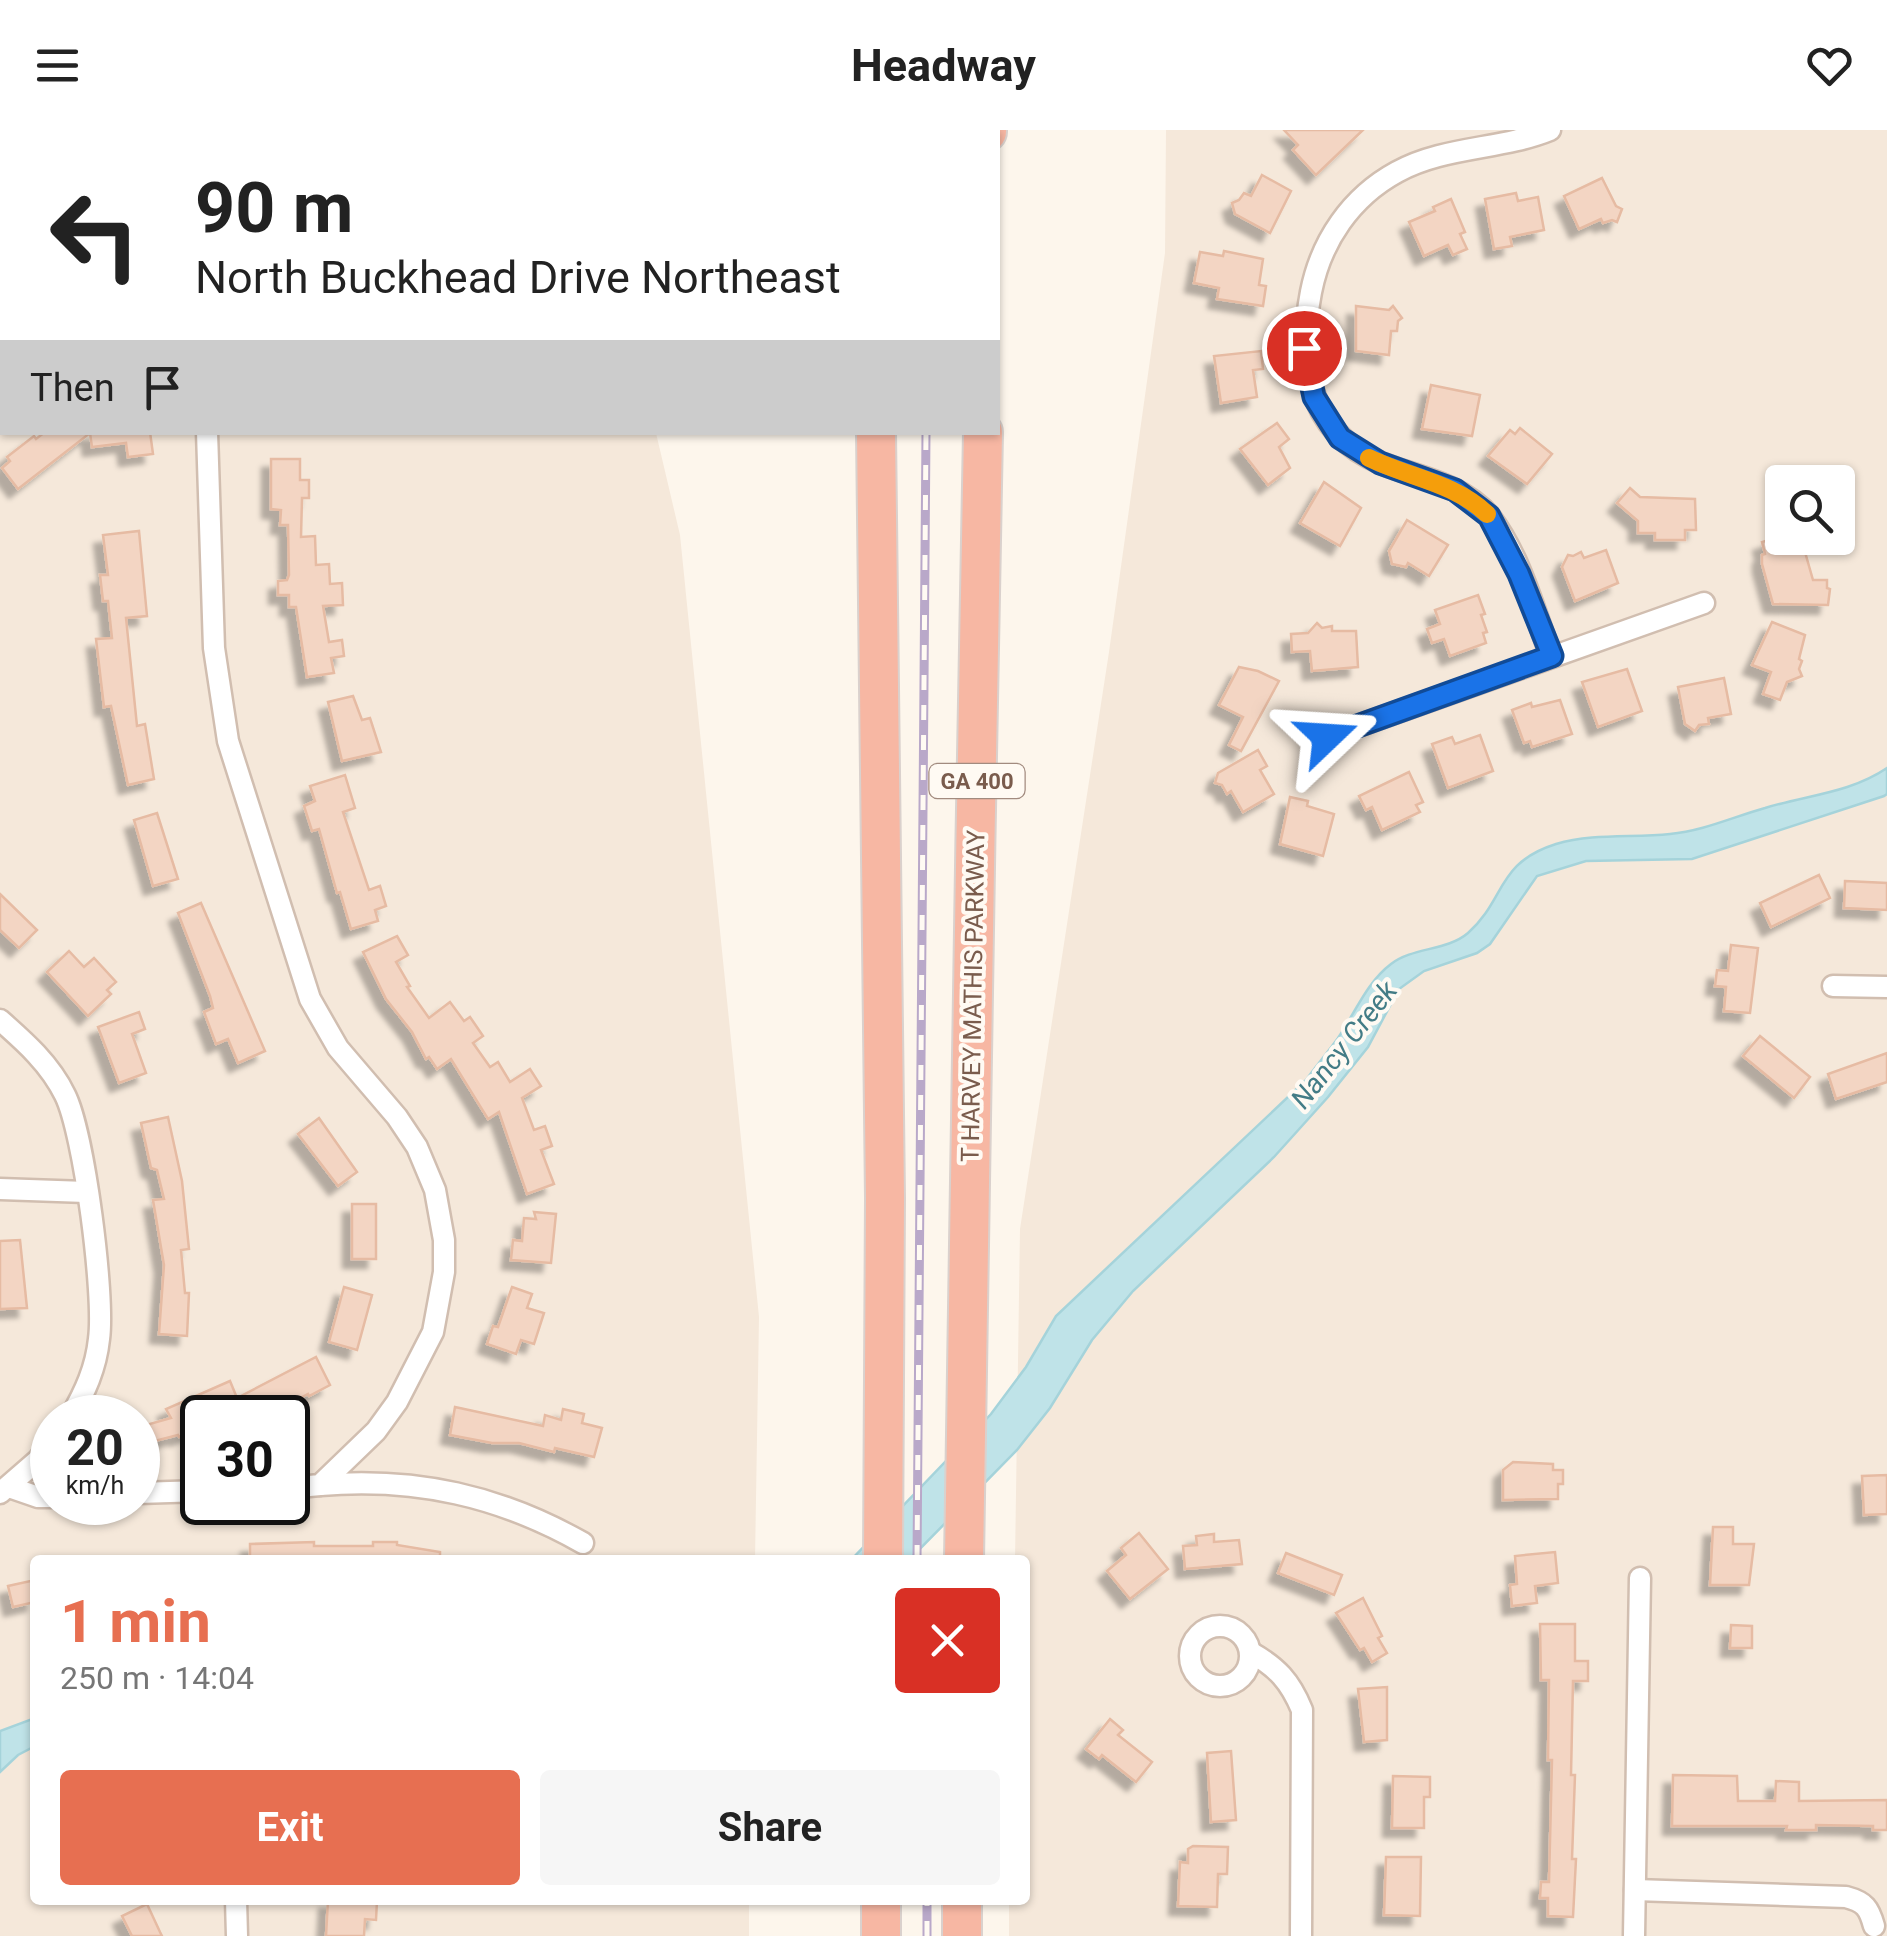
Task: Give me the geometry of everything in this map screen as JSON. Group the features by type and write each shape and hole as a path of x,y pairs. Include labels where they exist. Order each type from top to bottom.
{"highway":[{"path":"876,435 885,1357 883,1555"},
{"name":"T HARVEY MATHIS PARKWAY","path":"964,1555 982,435"},
{"path":"881,1905 881,1936"},
{"path":"962,1905 962,1936"}],"street":[{"path":"1550,130 1526,139 1426,158 1372,187 1333,232 1322,254 1309,301 1304,348 1314,397 1340,438 1380,463 1455,490 1489,516 1519,574 1552,656"},
{"path":"208,435 214,648 228,742 310,998 338,1048 397,1117 417,1147 435,1190 444,1240 439,1310 418,1366 376,1431 320,1485"},
{"path":"1327,737 1704,603"},
{"path":"1832,986 1887,987"},
{"path":"0,1020 54,1076 76,1123 101,1308 100,1337 90,1379 82,1395"},
{"path":"0,1189 86,1192"},
{"path":"4,1490 30,1464"},
{"path":"310,1486 389,1482 457,1491 522,1512 583,1543"},
{"path":"4,1490 30,1495"},
{"path":"1634,1936 1640,1578"},
{"path":"1250,1652 1274,1665 1292,1686 1302,1710 1301,1936"},
{"path":"1635,1890 1846,1897 1869,1908 1874,1926"},
{"path":"236,1905 237,1936"}],"shaded area":[{"path":"1166,130 1887,130 1887,1936 1009,1936 1009,1905 1030,1905 1030,1555 1015,1555 1020,1229 1109,652 1165,253"},
{"path":"0,435 656,435 680,535 759,1317 755,1555 30,1555 30,1905 749,1905 749,1936 0,1936"}],"water":[{"name":"Nancy Creek","path":"1887,768 1884,796 1692,859 1586,861 1537,876 1490,944 1477,953 1424,971 1399,989 1368,1047 1328,1097 1274,1157 1133,1291 1092,1340 1050,1408 1017,1450 914,1555 856,1555 991,1414 1026,1367 1056,1316 1306,1080 1383,971 1400,959 1468,933 1522,861 1570,841 1694,830 1873,776"},
{"path":"30,1720 30,1749 0,1772 0,1731"}],"building":[{"path":"1284,130 1363,130 1316,175 1293,150 1298,145"},
{"path":"1262,175 1291,191 1270,233 1235,214 1232,203 1244,193 1251,196"},
{"path":"1602,178 1616,206 1622,209 1617,222 1603,223 1601,219 1579,229 1564,196"},
{"path":"1516,193 1518,201 1538,197 1544,230 1510,237 1512,246 1494,249 1485,199"},
{"path":"1451,199 1465,232 1460,234 1467,249 1453,255 1448,245 1424,256 1409,222"},
{"path":"1224,251 1263,259 1259,285 1266,286 1263,306 1217,299 1219,288 1194,283 1200,252 1223,256"},
{"path":"1356,306 1389,310 1393,306 1402,318 1397,331 1391,331 1389,355 1356,351"},
{"path":"1261,351 1263,369 1253,370 1257,397 1221,403 1214,356"},
{"path":"1431,385 1480,395 1472,436 1422,429"},
{"path":"1277,423 1289,439 1279,447 1290,468 1268,485 1240,449"},
{"path":"1520,428 1552,454 1527,484 1488,456 1510,430 1515,434"},
{"path":"41,435 87,435 18,489 2,468 10,461 7,457 34,436 36,439"},
{"path":"90,435 150,435 153,454 128,457 126,443 92,447"},
{"path":"271,459 300,459 300,480 309,480 309,498 302,498 301,537 315,536 316,565 329,564 330,584 342,583 343,605 323,606 329,642 342,640 344,656 331,658 334,673 307,677 296,607 289,607 289,595 278,595 278,581 287,580 289,575 288,525 280,525 281,510 271,509"},
{"path":"1324,482 1361,508 1340,546 1300,523"},
{"path":"1630,488 1640,497 1695,499 1696,530 1685,530 1685,540 1655,540 1655,533 1638,533 1638,521 1617,503"},
{"path":"1407,520 1448,545 1429,576 1408,563 1406,567 1392,564 1389,551"},
{"path":"139,531 147,616 126,618 137,726 145,724 154,779 128,785 111,706 104,707 96,639 112,638 100,575 108,575 103,535"},
{"path":"1606,550 1618,583 1575,601 1562,567 1568,555 1581,552 1584,558"},
{"path":"1762,555 1806,555 1813,580 1827,580 1828,605 1773,604"},
{"path":"1478,595 1485,614 1481,615 1486,643 1450,656 1444,639 1432,643 1427,629 1440,624 1435,610"},
{"path":"1772,622 1805,635 1799,659 1802,676 1787,682 1780,700 1763,694 1771,672 1752,665"},
{"path":"1317,623 1322,628 1332,626 1332,631 1356,631 1358,667 1312,671 1310,651 1292,652 1291,634 1308,633"},
{"path":"1239,667 1279,681 1241,751 1229,745 1243,717 1219,705"},
{"path":"1627,669 1642,711 1598,727 1582,682"},
{"path":"1724,678 1731,714 1708,718 1709,724 1699,725 1695,731 1685,724 1678,687"},
{"path":"353,696 362,720 370,718 381,752 342,761 328,702"},
{"path":"1560,700 1572,734 1532,747 1530,741 1524,743 1512,710"},
{"path":"1480,735 1493,771 1448,788 1432,744 1452,737 1455,744"},
{"path":"1258,750 1267,766 1260,770 1274,794 1243,812 1231,791 1227,794 1222,785 1215,783 1218,773"},
{"path":"1409,772 1423,802 1416,805 1420,812 1382,830 1372,807 1366,810 1359,796"},
{"path":"345,775 355,808 343,812 369,890 380,886 386,906 375,910 378,921 351,929 319,829 312,831 304,806 315,801 310,786"},
{"path":"1290,797 1334,814 1323,856 1280,844"},
{"path":"157,813 178,879 153,886 134,820"},
{"path":"1819,875 1830,898 1771,927 1760,903"},
{"path":"1845,881 1887,883 1887,910 1844,908"},
{"path":"0,894 37,930 19,948 0,930"},
{"path":"201,903 265,1051 238,1063 228,1039 216,1044 204,1012 213,1008 210,996 178,913"},
{"path":"397,936 408,955 396,962 410,986 407,987 429,1018 450,1002 464,1021 470,1017 483,1036 473,1043 490,1067 498,1062 510,1082 530,1069 541,1086 522,1098 534,1130 545,1126 552,1146 541,1150 554,1184 527,1194 499,1112 488,1119 451,1059 437,1069 429,1057 426,1059 412,1032 386,999 363,952"},
{"path":"1731,945 1758,948 1750,1013 1724,1011 1726,987 1715,986 1717,970 1728,971"},
{"path":"69,951 84,967 94,958 116,982 107,990 111,994 88,1016 47,972"},
{"path":"139,1012 145,1029 132,1034 146,1073 119,1083 98,1027"},
{"path":"1760,1036 1810,1077 1794,1098 1743,1056"},
{"path":"1887,1053 1887,1082 1836,1099 1828,1074"},
{"path":"168,1117 182,1181 189,1249 181,1250 185,1293 189,1293 187,1336 159,1334 164,1265 153,1200 164,1199 157,1170 151,1168 141,1123"},
{"path":"319,1118 357,1172 338,1186 298,1134"},
{"path":"352,1204 376,1204 376,1259 352,1259"},
{"path":"534,1212 556,1214 551,1263 511,1260 513,1240 522,1241 524,1218 536,1219"},
{"path":"20,1240 27,1308 0,1309 0,1241"},
{"path":"344,1287 372,1295 357,1350 329,1342"},
{"path":"512,1287 532,1294 527,1308 544,1313 534,1344 521,1340 516,1354 487,1344 493,1326 498,1327"},
{"path":"316,1357 330,1385 310,1395 243,1395"},
{"path":"230,1381 236,1395 198,1395"},
{"path":"180,1403 180,1437 160,1440 160,1421 171,1418 166,1409"},
{"path":"455,1407 543,1426 545,1415 561,1420 563,1409 584,1414 582,1423 602,1428 594,1457 555,1448 554,1452 519,1443 492,1443 450,1435"},
{"path":"1513,1462 1553,1464 1553,1470 1563,1470 1558,1499 1503,1500 1503,1470"},
{"path":"1887,1475 1887,1514 1864,1515 1862,1476"},
{"path":"1713,1527 1733,1527 1733,1544 1754,1544 1749,1585 1710,1585"},
{"path":"1139,1533 1168,1569 1130,1599 1107,1571 1126,1555 1121,1548"},
{"path":"1214,1534 1214,1542 1239,1540 1242,1564 1185,1569 1183,1546 1197,1545 1196,1536"},
{"path":"314,1542 314,1546 373,1546 373,1542 397,1542 440,1555 250,1555 250,1544"},
{"path":"1555,1552 1558,1583 1535,1586 1537,1603 1512,1606 1510,1585 1517,1584 1515,1556"},
{"path":"1286,1553 1342,1575 1334,1595 1278,1573"},
{"path":"30,1581 30,1603 13,1607 8,1586"},
{"path":"1363,1598 1387,1653 1372,1662 1336,1613"},
{"path":"1540,1624 1575,1624 1575,1661 1588,1661 1588,1681 1573,1681 1573,1917 1548,1916 1548,1898 1540,1898 1541,1882 1549,1882 1552,1760 1548,1760 1549,1680 1541,1680"},
{"path":"1731,1625 1752,1626 1752,1648 1730,1648"},
{"path":"1387,1687 1387,1740 1364,1742 1358,1689"},
{"path":"1110,1719 1123,1730 1118,1735 1152,1762 1136,1782 1102,1755 1099,1759 1086,1749"},
{"path":"1231,1751 1236,1820 1211,1822 1207,1753"},
{"path":"1673,1775 1737,1776 1738,1801 1775,1801 1776,1781 1799,1782 1799,1801 1887,1800 1887,1830 1873,1830 1873,1826 1816,1825 1816,1830 1786,1830 1787,1826 1672,1826"},
{"path":"1393,1776 1430,1777 1430,1797 1424,1797 1424,1828 1392,1828"},
{"path":"1228,1847 1227,1874 1218,1874 1217,1907 1178,1906 1180,1862 1188,1863 1188,1849"},
{"path":"1386,1857 1421,1857 1420,1916 1384,1915"},
{"path":"147,1905 162,1936 132,1936 122,1916"},
{"path":"328,1905 377,1905 376,1920 365,1919 364,1936 326,1936"}],"railway":[{"path":"917,1555 926,435"},
{"path":"927,1905 927,1936"}],"slow traffic":[{"path":"1369,458 1455,490 1487,514"}],"route":[{"path":"1304,348 1314,397 1340,438 1380,463 1455,490 1489,516 1519,574 1552,656 1327,737"}]}
